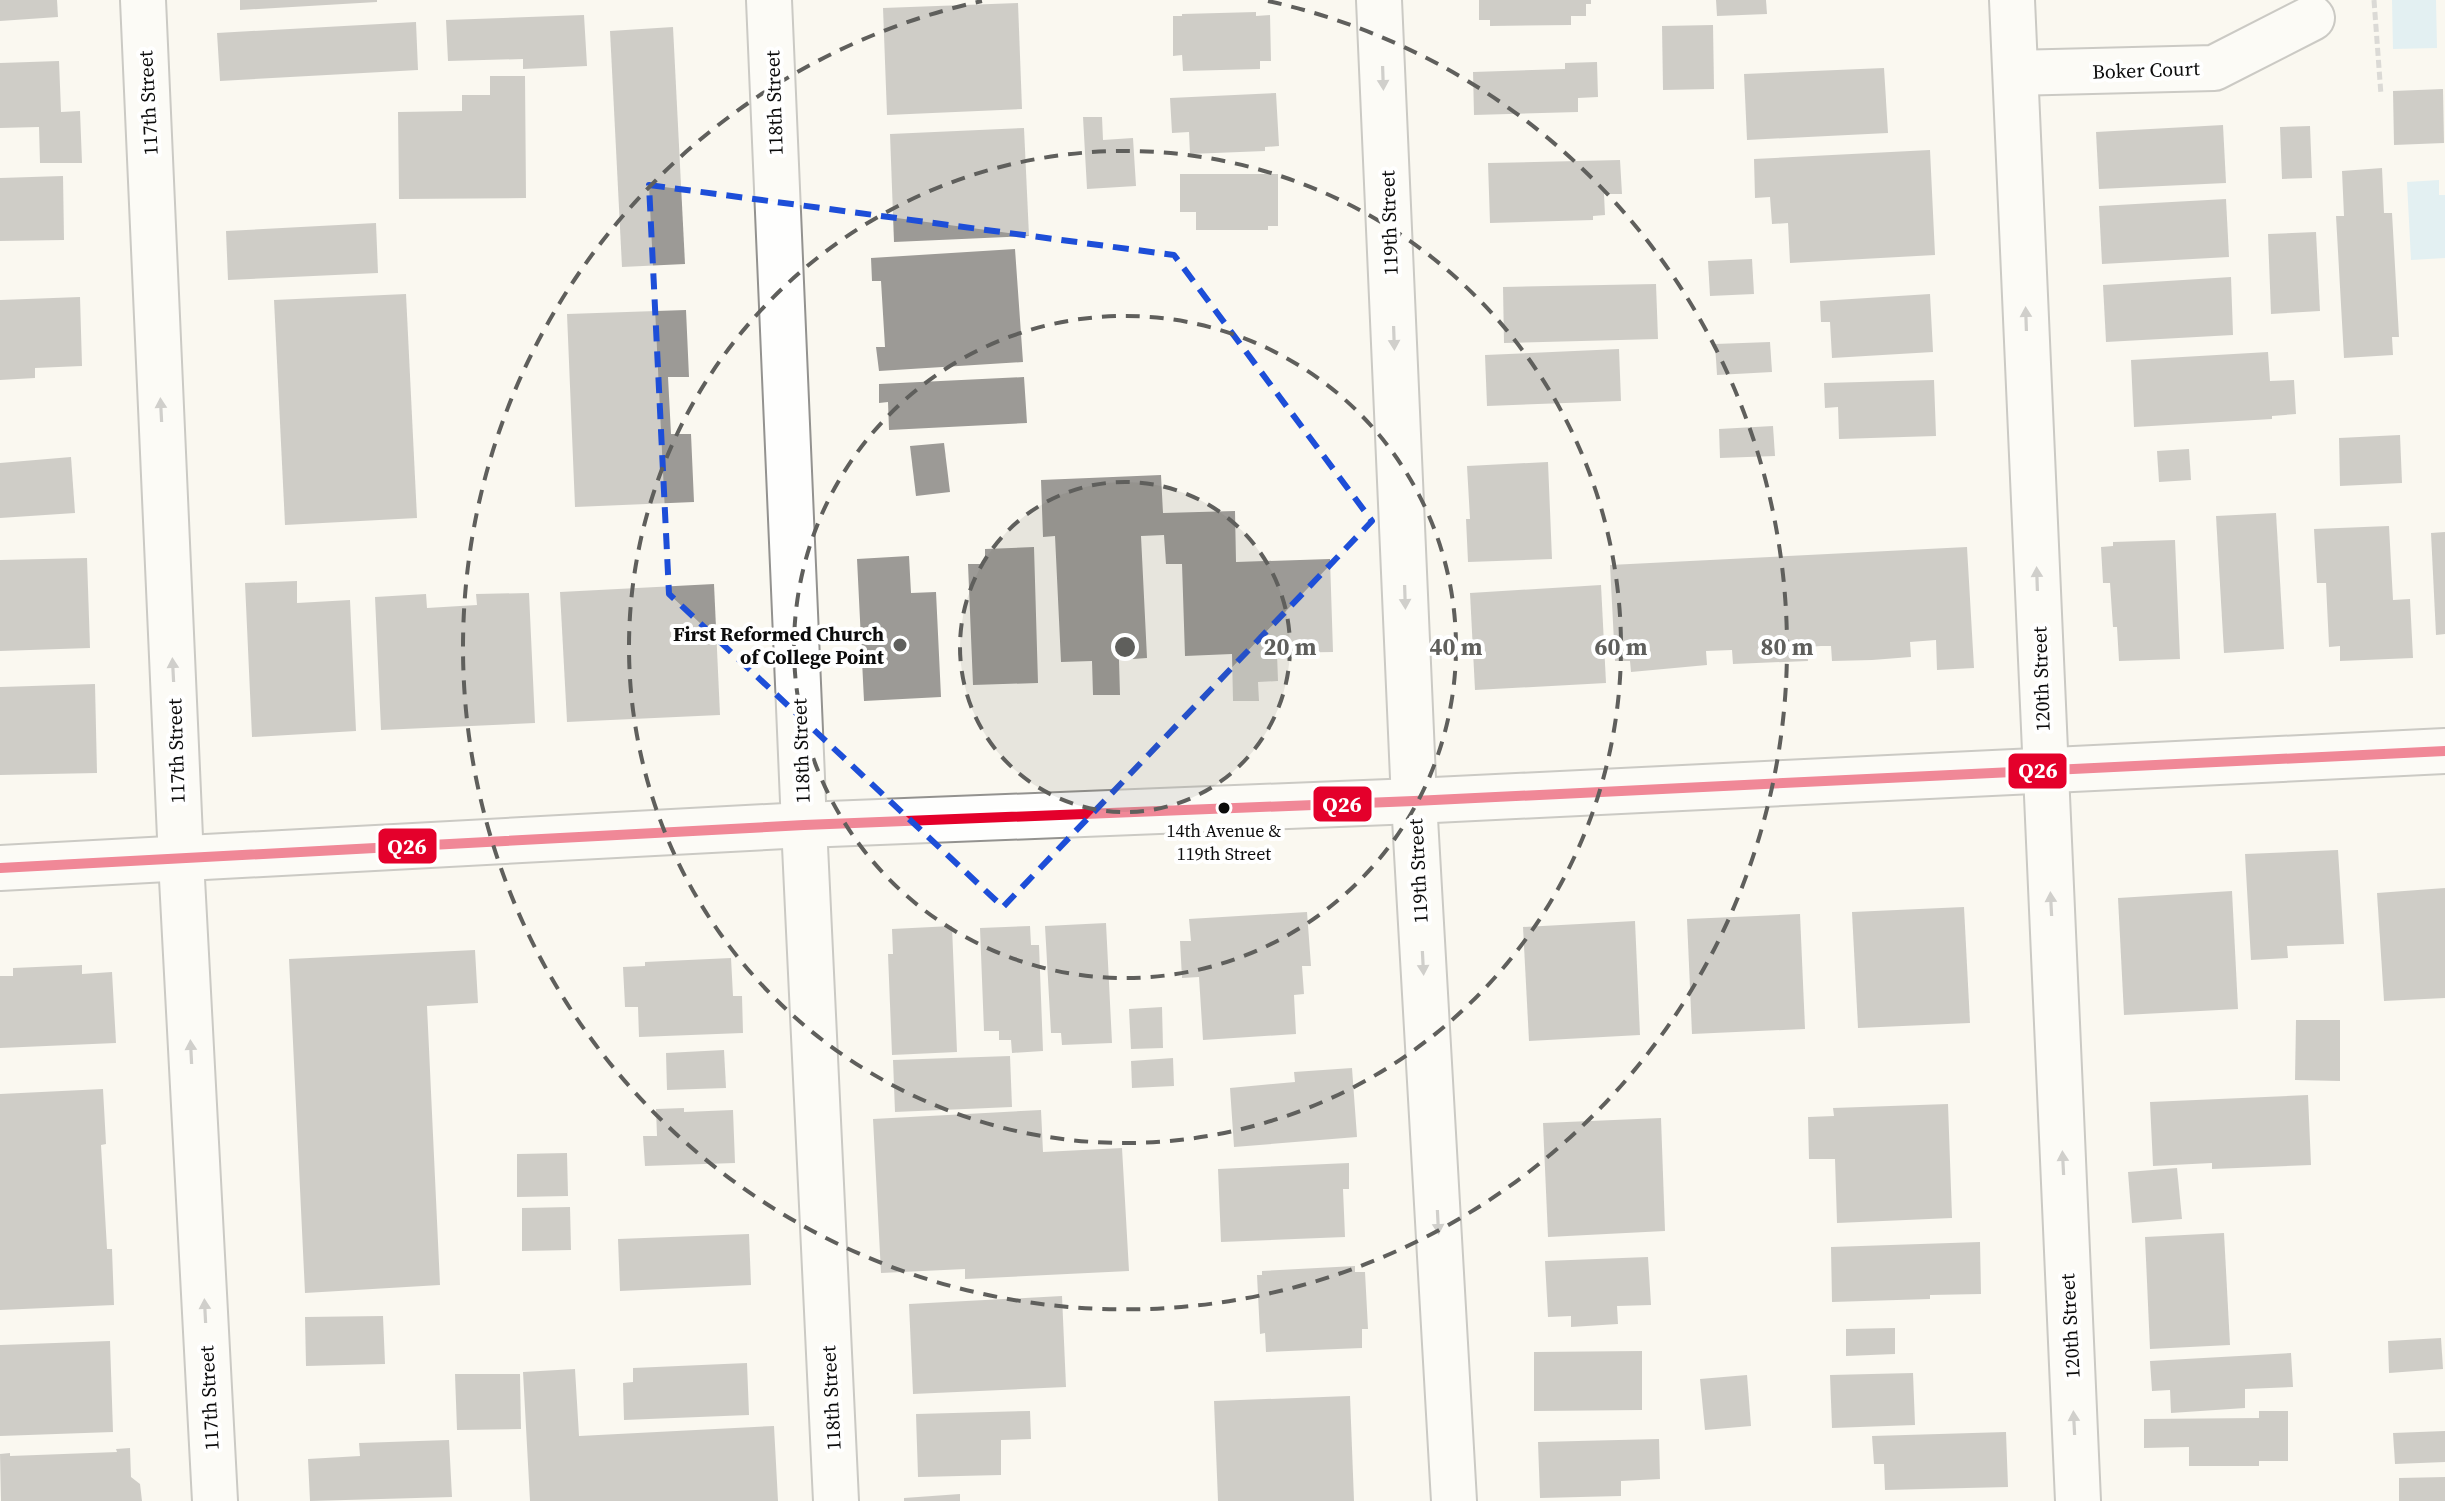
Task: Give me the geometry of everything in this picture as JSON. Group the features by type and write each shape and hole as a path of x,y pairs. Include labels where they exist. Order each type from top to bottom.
{"street":[{"name":"117th Street","path":"143,0 181,860 215,1501"},
{"name":"118th Street","path":"769,0 836,1501"},
{"name":"119th Street","path":"1379,0 1414,801 1454,1501"},
{"name":"120th Street","path":"2012,0 2078,1501"},
{"name":"Boker Court","path":"2016,73 2214,68 2312,18"},
{"path":"0,868 804,825 1414,801 2445,751"}],"path":[{"path":"2374,0 2381,95"}],"highlighted area":[{"path":"649,185 1174,255 1372,521 1003,907 669,594"}],"water":[{"path":"2392,0 2436,0 2437,48 2393,49"},
{"path":"2439,180 2439,195 2445,195 2445,258 2411,260 2407,182"}],"building":[{"path":"0,0 57,0 58,17 0,21"},
{"path":"240,0 377,0 377,2 240,10"},
{"path":"1479,0 1591,0 1591,4 1586,4 1586,16 1571,16 1571,25 1490,26 1490,20 1479,20"},
{"path":"1716,0 1766,0 1767,14 1717,16"},
{"path":"1018,3 1022,109 887,115 883,8"},
{"path":"1256,12 1256,16 1270,15 1271,61 1260,61 1260,69 1183,71 1182,55 1173,56 1173,16"},
{"path":"584,15 587,66 523,69 523,59 448,61 446,20"},
{"path":"416,22 418,70 220,81 217,33"},
{"path":"1713,25 1714,89 1663,90 1662,26"},
{"path":"673,27 685,264 622,267 610,31"},
{"path":"59,61 61,112 80,111 82,163 40,163 39,127 0,128 0,63"},
{"path":"1597,62 1598,97 1578,98 1578,112 1474,115 1473,72 1565,69 1565,63"},
{"path":"1884,68 1888,133 1747,140 1744,74"},
{"path":"490,76 525,76 526,198 399,199 398,112 462,111 462,95 490,95"},
{"path":"2443,89 2444,143 2394,145 2393,91"},
{"path":"1276,93 1279,146 1265,147 1265,151 1190,154 1189,132 1172,133 1170,98"},
{"path":"1083,117 1102,117 1103,140 1133,138 1136,186 1087,189"},
{"path":"2223,125 2226,183 2099,189 2096,132"},
{"path":"2310,126 2312,178 2282,179 2280,127"},
{"path":"1024,128 1029,236 894,242 890,134"},
{"path":"1930,150 1935,255 1790,263 1788,223 1772,224 1770,197 1755,198 1754,159"},
{"path":"1620,160 1622,194 1604,194 1605,215 1593,216 1593,220 1490,223 1488,163"},
{"path":"2382,168 2384,213 2392,213 2399,337 2392,337 2393,355 2344,358 2336,216 2344,216 2342,171"},
{"path":"1180,174 1278,174 1278,226 1268,226 1268,230 1196,230 1196,212 1180,212"},
{"path":"63,176 64,240 0,241 0,178"},
{"path":"2226,199 2229,257 2102,264 2099,206"},
{"path":"376,223 378,273 228,280 226,231"},
{"path":"2316,232 2320,311 2271,314 2268,234"},
{"path":"1015,249 1023,362 879,371 876,347 885,347 881,281 872,281 871,258"},
{"path":"1752,259 1754,294 1710,296 1708,261"},
{"path":"2231,277 2233,335 2106,342 2103,285"},
{"path":"1656,284 1658,339 1504,343 1503,287"},
{"path":"406,294 417,518 285,525 274,300"},
{"path":"1930,294 1933,352 1832,358 1830,322 1821,322 1820,301"},
{"path":"80,297 82,366 35,368 35,378 0,380 0,300"},
{"path":"686,310 689,377 668,377 671,434 691,434 694,502 575,507 567,314"},
{"path":"1770,342 1772,372 1717,375 1715,344"},
{"path":"1619,349 1621,401 1487,406 1485,355"},
{"path":"2268,352 2270,381 2294,380 2296,414 2272,416 2272,419 2134,427 2131,360"},
{"path":"1024,377 1027,423 889,430 888,402 879,403 879,384"},
{"path":"1934,380 1936,436 1839,439 1838,407 1825,408 1824,383"},
{"path":"1773,426 1775,456 1720,458 1719,429"},
{"path":"2400,435 2402,483 2340,486 2339,438"},
{"path":"944,443 950,492 916,496 910,446"},
{"path":"2189,449 2191,480 2159,482 2157,451"},
{"path":"71,457 75,513 0,518 0,463"},
{"path":"1548,462 1552,559 1468,562 1466,519 1470,519 1467,466"},
{"path":"1161,475 1163,513 1235,511 1236,562 1330,559 1333,652 1277,653 1278,681 1258,682 1259,701 1233,701 1232,654 1185,656 1182,564 1166,564 1164,535 1141,536 1147,658 1119,660 1120,695 1093,695 1092,661 1061,662 1055,536 1043,537 1041,480"},
{"path":"2276,513 2284,649 2224,653 2216,516"},
{"path":"2389,526 2393,600 2410,599 2413,658 2340,661 2340,646 2329,647 2326,583 2317,583 2314,529"},
{"path":"2445,532 2445,634 2436,635 2431,533"},
{"path":"2175,540 2180,659 2119,661 2110,583 2103,583 2101,547 2113,546 2113,542"},
{"path":"1034,547 1038,683 973,685 968,564 985,564 985,549"},
{"path":"1967,547 1974,668 1937,670 1936,640 1910,642 1911,657 1872,660 1832,661 1831,646 1821,646 1807,647 1808,661 1733,664 1732,650 1706,651 1707,665 1631,672 1630,661 1615,661 1610,565"},
{"name":"First Reformed Church of College Point","path":"909,556 911,593 936,592 941,697 864,701 857,559"},
{"path":"87,558 90,648 0,651 0,560"},
{"path":"297,581 297,603 350,600 356,731 252,737 245,583"},
{"path":"714,584 720,715 567,722 560,592"},
{"path":"1601,585 1606,683 1475,690 1470,593"},
{"path":"529,593 535,723 381,730 375,597 426,594 427,608 477,605 476,594"},
{"path":"95,684 97,773 0,775 0,687"},
{"path":"2338,850 2344,944 2287,946 2288,958 2251,960 2245,854"},
{"path":"2445,888 2445,998 2384,1001 2377,893"},
{"path":"2232,891 2238,1009 2124,1015 2118,898"},
{"path":"1964,907 1970,1023 1858,1028 1852,912"},
{"path":"1307,912 1311,966 1302,966 1304,994 1294,995 1296,1034 1203,1040 1199,977 1182,978 1180,941 1191,941 1189,919"},
{"path":"1800,914 1805,1029 1692,1034 1687,919"},
{"path":"1635,921 1640,1035 1529,1041 1523,927"},
{"path":"1106,923 1112,1043 1062,1045 1061,1033 1051,1033 1045,926"},
{"path":"952,926 957,1052 892,1055 888,954 893,954 892,929"},
{"path":"1030,926 1031,945 1039,945 1043,1051 1012,1053 1011,1040 999,1040 999,1031 984,1031 980,928"},
{"path":"475,950 478,1003 427,1006 440,1285 305,1293 289,959"},
{"path":"731,958 733,996 742,996 743,1033 639,1037 638,1007 625,1007 623,967 645,966 645,962"},
{"path":"82,965 82,974 112,972 116,1043 0,1048 0,976 13,976 13,968"},
{"path":"1162,1007 1163,1048 1131,1049 1129,1009"},
{"path":"2296,1020 2340,1020 2340,1081 2295,1080"},
{"path":"724,1050 726,1088 667,1090 666,1053"},
{"path":"1010,1056 1012,1107 895,1112 893,1060"},
{"path":"1173,1058 1174,1086 1132,1088 1131,1061"},
{"path":"1352,1068 1357,1137 1234,1147 1230,1088 1295,1082 1294,1072"},
{"path":"103,1089 106,1144 101,1145 107,1249 112,1249 114,1305 0,1310 0,1094"},
{"path":"2308,1095 2311,1165 2212,1169 2212,1163 2153,1166 2150,1102"},
{"path":"1948,1104 1952,1218 1837,1223 1835,1159 1809,1159 1808,1117 1834,1116 1833,1108"},
{"path":"684,1108 684,1112 733,1110 735,1163 645,1166 643,1136 657,1136 656,1109"},
{"path":"1041,1110 1043,1152 1122,1148 1129,1271 965,1279 965,1269 881,1273 873,1119"},
{"path":"1661,1118 1665,1231 1548,1237 1543,1123"},
{"path":"567,1153 568,1196 517,1197 517,1154"},
{"path":"1349,1163 1349,1189 1343,1189 1345,1237 1221,1242 1218,1169"},
{"path":"2177,1168 2182,1219 2132,1223 2128,1172"},
{"path":"570,1207 571,1250 522,1251 522,1208"},
{"path":"2224,1233 2230,1345 2150,1349 2145,1237"},
{"path":"749,1234 751,1285 620,1291 618,1239"},
{"path":"1980,1242 1981,1294 1832,1302 1831,1247"},
{"path":"1648,1257 1651,1305 1617,1306 1618,1324 1571,1327 1571,1316 1548,1317 1545,1261"},
{"path":"1355,1266 1355,1272 1365,1272 1368,1329 1362,1329 1362,1348 1266,1352 1265,1333 1260,1334 1257,1275 1262,1275 1262,1271"},
{"path":"1062,1296 1066,1387 913,1394 909,1304"},
{"path":"383,1316 385,1364 306,1366 305,1317"},
{"path":"1895,1328 1895,1354 1846,1356 1846,1329"},
{"path":"2441,1338 2443,1369 2389,1373 2388,1341"},
{"path":"110,1341 113,1432 0,1436 0,1345"},
{"path":"1642,1351 1642,1410 1534,1411 1534,1352"},
{"path":"2291,1353 2293,1387 2245,1389 2245,1408 2171,1413 2170,1390 2152,1391 2150,1361"},
{"path":"747,1363 749,1415 624,1420 623,1383 633,1382 633,1368"},
{"path":"575,1369 579,1436 774,1426 778,1501 530,1501 523,1372"},
{"path":"1913,1373 1915,1425 1832,1428 1830,1375"},
{"path":"455,1374 520,1374 521,1429 457,1430"},
{"path":"1747,1375 1751,1426 1705,1430 1700,1379"},
{"path":"1350,1396 1354,1501 1218,1501 1214,1401"},
{"path":"1030,1411 1031,1439 1001,1440 1001,1475 918,1477 916,1414"},
{"path":"2259,1411 2288,1411 2288,1461 2259,1461 2259,1466 2189,1466 2189,1447 2144,1448 2144,1419 2259,1418"},
{"path":"2445,1431 2445,1462 2395,1464 2393,1433"},
{"path":"2006,1432 2008,1487 1885,1490 1884,1464 1874,1464 1872,1436"},
{"path":"1659,1439 1660,1479 1621,1481 1621,1496 1540,1498 1538,1442"},
{"path":"449,1440 452,1497 310,1501 308,1459 360,1456 359,1443"},
{"path":"130,1448 131,1477 140,1484 142,1501 1,1501 0,1454 117,1452 116,1449"},
{"path":"2445,1477 2445,1501 2399,1501 2399,1478"},
{"path":"960,1494 960,1501 904,1501 904,1498"}],"transit line":[{"name":"Q26","path":"0,868 804,825 1414,801 2445,751"}],"place":[{"name":"First Reformed Church of College Point","path":"900,645"},
{"name":"14th Avenue & 119th Street","path":"1224,808"}]}
